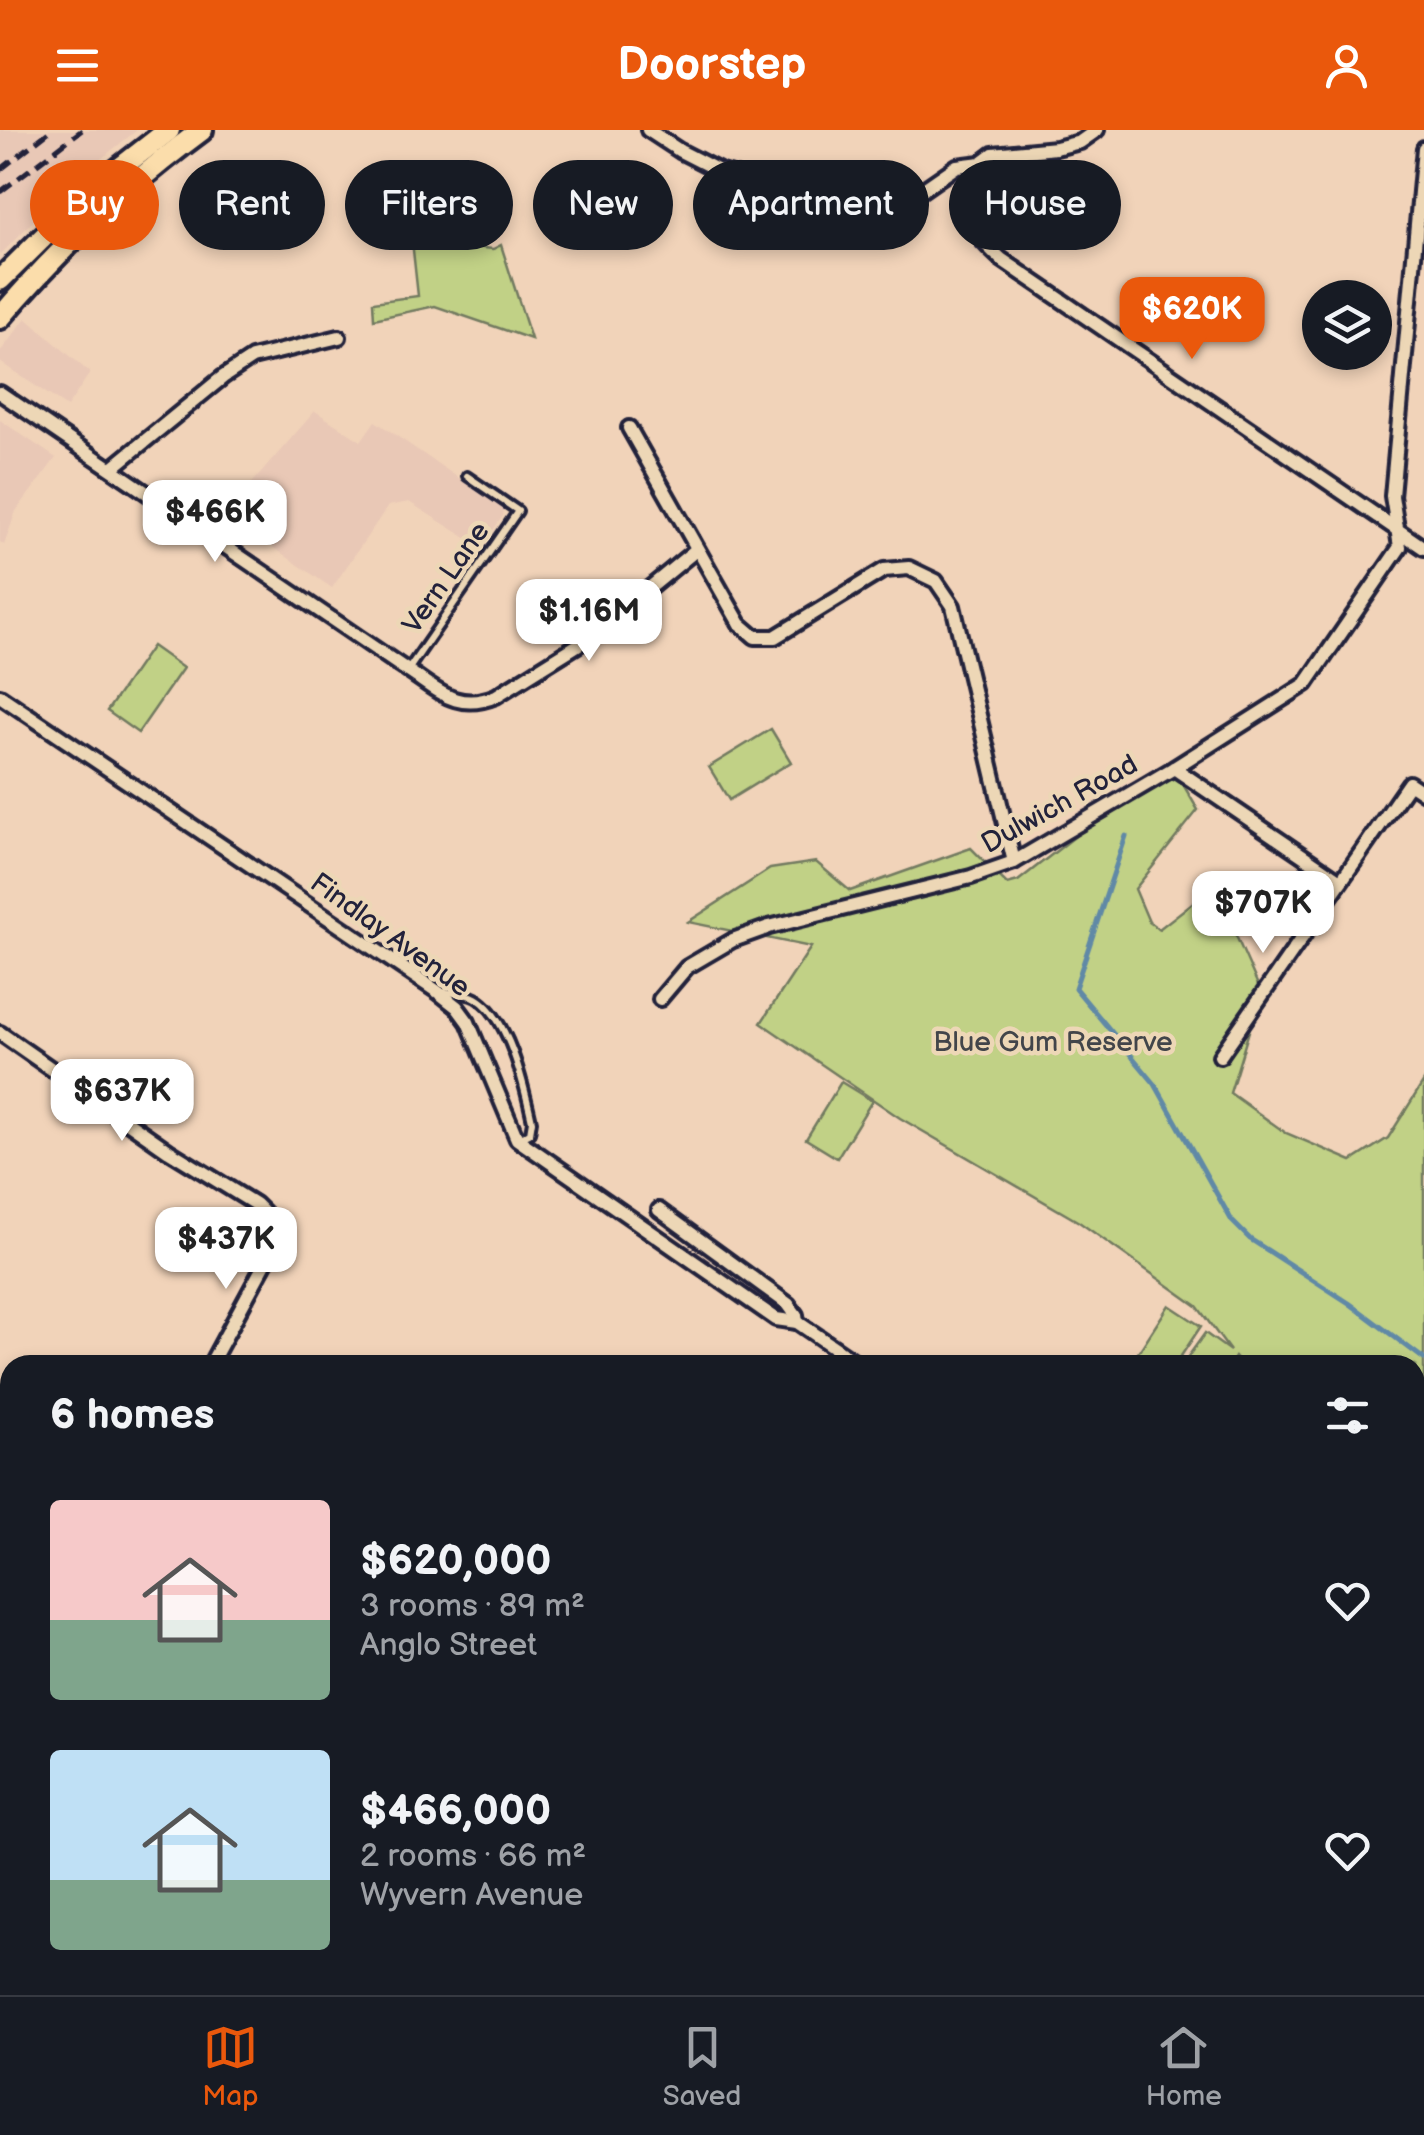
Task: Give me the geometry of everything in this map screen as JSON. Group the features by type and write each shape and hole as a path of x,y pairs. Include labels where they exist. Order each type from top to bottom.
{"highway":[{"path":"0,280 64,214 169,130"},
{"path":"0,318 50,263 144,176 202,130"}],"street":[{"path":"648,130 692,158 739,177 794,181 835,201 858,204 902,198 918,193 949,172"},
{"path":"985,160 993,154 1080,142 1098,130"},
{"path":"1398,532 1392,496 1424,148"},
{"path":"991,250 1424,548"},
{"path":"112,468 252,358 339,338"},
{"path":"0,393 454,700 480,702 589,638 696,549"},
{"path":"629,428 740,624 755,637 776,637 884,570 910,568 936,581 953,606 1014,862"},
{"name":"Dulwich Road","path":"660,1000 688,967 751,934 971,877 1014,862 1174,768 1306,684 1400,547 1398,532"},
{"name":"Findlay Avenue","path":"0,696 457,1007 468,1022 517,1140"},
{"path":"1174,768 1340,880"},
{"path":"1220,1056 1409,783 1424,793"},
{"path":"0,1033 169,1151 255,1204 272,1221 276,1232 272,1252 215,1355"},
{"path":"517,1140 776,1319 797,1322 845,1355"},
{"path":"660,1210 788,1304 797,1322"}],"lane":[{"name":"Vern Lane","path":"408,670 518,512 467,476"},
{"path":"438,992 473,995 492,1010 510,1042 532,1121 530,1133 517,1140"}],"shaded area":[{"path":"0,130 137,130 100,160 30,160 30,224 0,255"},
{"path":"26,318 90,373 67,407 0,362 0,352"},
{"path":"315,411 361,441 375,421 504,509 503,516 481,547 409,502 388,506 332,588 225,514"},
{"path":"0,420 56,458 16,511 4,545 0,542"}],"green space":[{"path":"413,250 503,250 531,339 435,306 374,319 373,302 418,296"},
{"path":"152,646 183,668 138,733 107,711"},
{"path":"771,729 791,762 729,800 709,767"},
{"name":"Blue Gum Reserve","path":"1170,762 1198,810 1135,889 1149,922 1159,929 1214,886 1261,992 1230,1093 1286,1133 1352,1161 1388,1138 1424,1081 1424,1355 1189,1355 1205,1333 1230,1351 1197,1306 1079,1222 900,1118 761,1023 811,947 688,922 770,869 816,862 850,891 971,848 1007,884 1018,881"},
{"path":"841,1082 872,1101 837,1158 806,1139"},
{"path":"1169,1305 1201,1326 1182,1355 1137,1355"}],"waterway":[{"path":"1126,836 1075,988 1155,1084 1232,1221 1250,1239 1349,1303 1419,1355"}],"railway":[{"path":"0,170 51,130"},
{"path":"0,192 82,130"}]}
